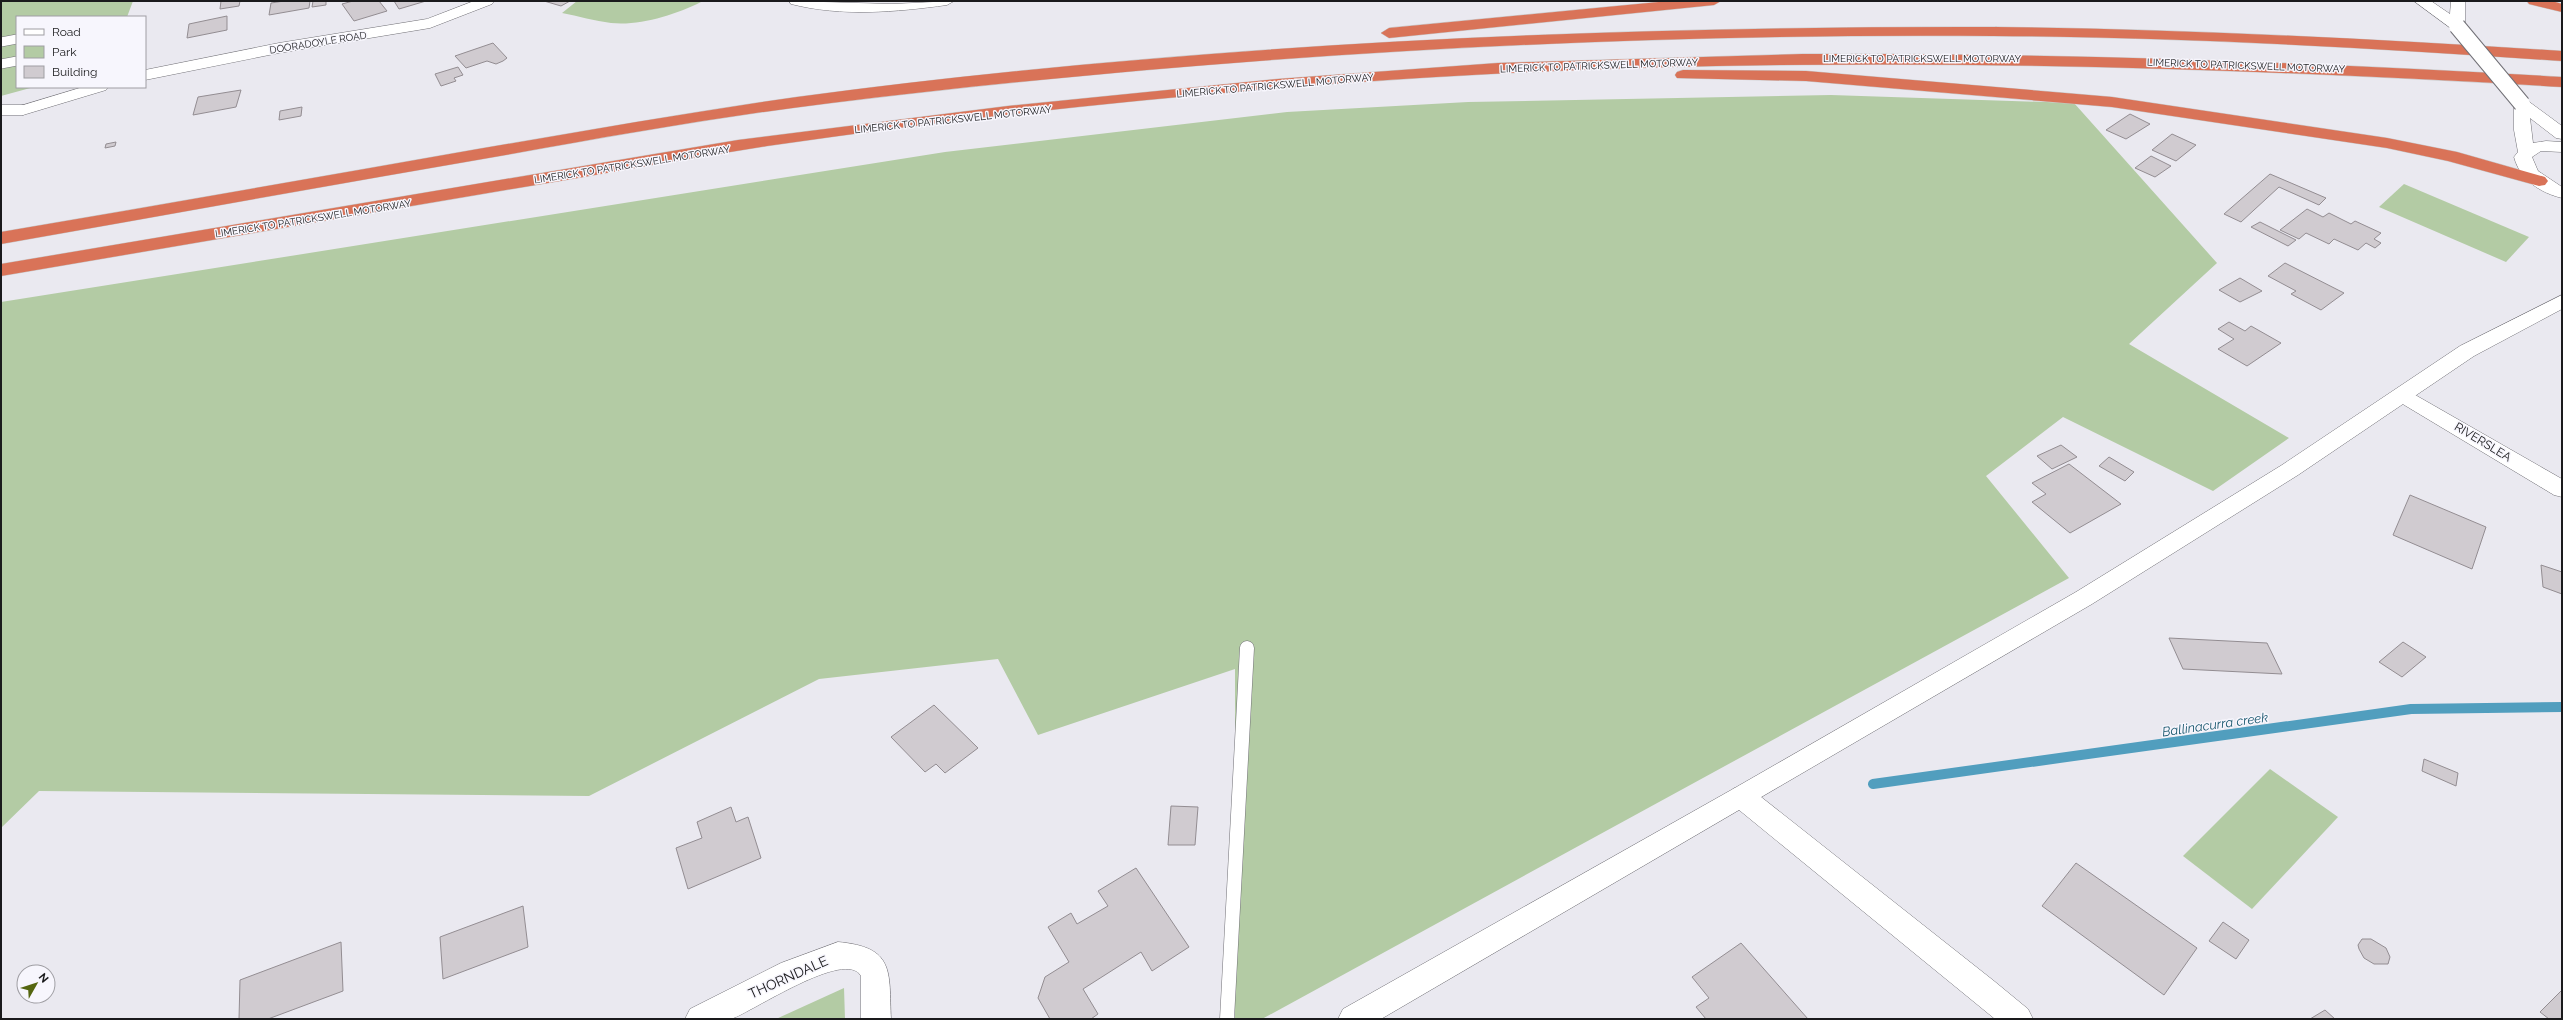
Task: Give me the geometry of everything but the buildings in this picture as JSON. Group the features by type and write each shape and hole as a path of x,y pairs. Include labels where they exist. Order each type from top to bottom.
{"highway":[{"path":"1,238 380,171 745,110 832,98 973,74 1714,1"},
{"path":"2534,1 2562,8"},
{"path":"832,98 1114,69 1376,48 1570,37 1745,32 1922,30 2163,35 2562,56"},
{"name":"LIMERICK TO PATRICKSWELL MOTORWAY","path":"1,270 800,136 1187,92 1349,78 1537,67 1773,58 1927,57 2187,62 2300,66 2562,82"},
{"path":"895,125 1192,99 1514,80 1653,75 1806,76 2144,106 2387,143 2451,156 2539,181"}],"street":[{"name":"DOORADOYLE ROAD","path":"146,75 279,48 430,23 488,1"},
{"path":"796,1 812,5 892,8 947,1"},
{"path":"2421,1 2457,26 2522,104 2562,134"},
{"path":"2457,26 2458,1"},
{"path":"1,110 23,110 91,88"},
{"path":"2522,104 2522,130 2526,152"},
{"path":"2561,193 2539,181 2524,164 2523,157 2526,152 2536,147 2562,147"},
{"path":"1353,1019 1742,797 2191,533 2404,395 2467,351 2562,301"},
{"name":"RIVERSLEA","path":"2404,395 2562,489"},
{"path":"1742,797 1873,904 1917,936 2018,1019"},
{"name":"THORNDALE","path":"700,1019 791,973 838,955 858,957 869,963 875,974 876,1019"}],"lane":[{"path":"1,42 16,39"},
{"path":"1,64 16,62"},
{"path":"1227,1019 1247,648"}],"green space":[{"path":"1,1 133,1 127,16 16,16 16,88 30,88 1,96"},
{"path":"577,1 701,2 669,15 645,21 634,23 611,23 562,13"},
{"path":"1831,95 2074,103 2217,263 2129,344 2289,438 2213,491 2063,417 1986,476 2069,578 1262,1019 1235,1019 1235,669 1038,735 998,659 819,679 589,796 39,791 1,828 1,302 945,152 1287,112 1468,102"},
{"path":"2404,184 2529,237 2506,262 2379,207"},
{"path":"2270,769 2338,817 2252,909 2183,856"},
{"path":"844,988 845,1019 776,1019"}],"waterway":[{"name":"Ballinacurra creek","path":"1873,784 2411,709 2562,707"}]}
